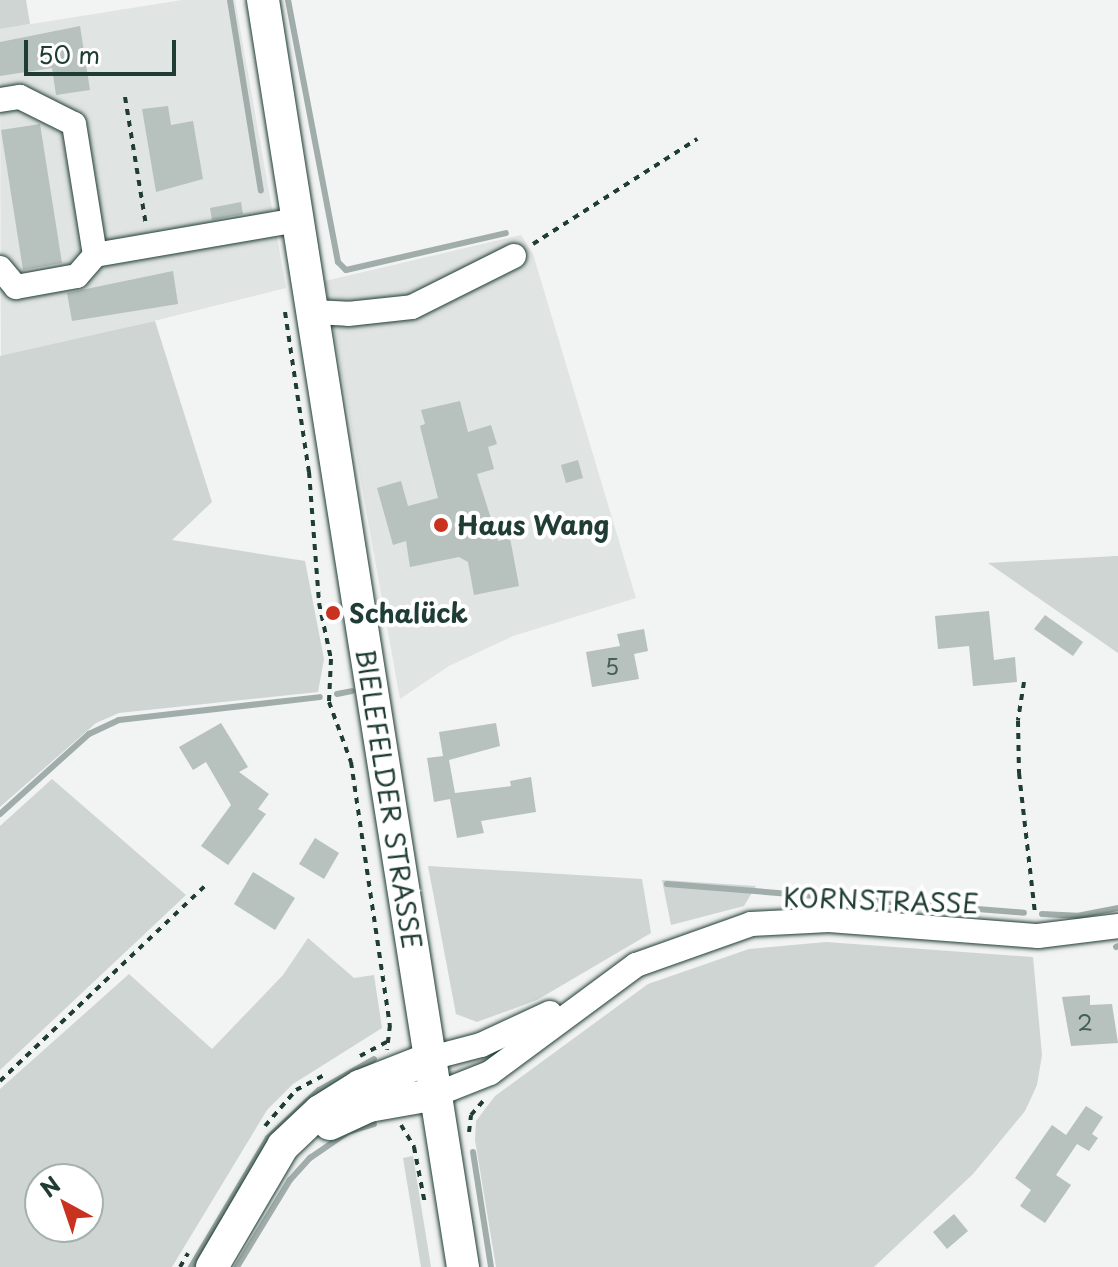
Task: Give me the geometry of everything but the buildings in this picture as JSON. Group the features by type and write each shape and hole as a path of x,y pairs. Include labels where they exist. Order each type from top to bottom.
{"main road":[{"name":"BIELEFELDER STRASSE","path":"263,0 298,220 302,305 437,1094 428,1144 463,1267"},
{"path":"212,1267 283,1146 320,1111 360,1086 431,1058"},
{"path":"232,1232 291,1154 331,1124 369,1106 437,1094"}],"street":[{"path":"0,100 20,97 74,124 95,255"},
{"path":"0,268 16,287 77,276 95,255 298,220"},
{"path":"302,305 348,314 412,307 514,256"},
{"name":"KORNSTRASSE","path":"431,1058 494,1040 605,984 751,924 829,920 1038,936 1118,926"},
{"name":"KORNSTRASSE","path":"437,1094 490,1073 605,984"}],"path":[{"path":"125,97 150,246"},
{"path":"514,256 697,139"},
{"path":"302,305 283,324 309,472 319,603 331,659 327,687 351,762 390,1025 386,1042"},
{"path":"1024,682 1018,721 1019,773 1038,936"},
{"path":"0,1081 208,883"},
{"path":"428,1144 468,1135 471,1115 493,1089"}],"shaded area":[{"path":"0,0 26,0 30,24 0,29"},
{"path":"182,0 235,0 286,288 1,359 0,29"},
{"path":"521,235 533,254 636,598 513,636 449,666 400,699 325,281"},
{"path":"155,321 212,502 172,540 305,561 324,659 318,692 119,713 96,723 0,807 0,356"},
{"path":"1116,556 1118,653 988,563"},
{"path":"52,779 186,895 0,1070 0,826"},
{"path":"428,866 642,879 651,933 537,1000 477,1022 456,1014"},
{"path":"662,880 756,886 744,906 671,925"},
{"path":"308,938 354,978 374,975 382,1028 293,1084 267,1110 172,1267 0,1267 0,1089 129,974 212,1049 283,975"},
{"path":"826,942 1033,957 1042,1055 1037,1085 1025,1111 973,1174 874,1267 496,1267 475,1140 476,1121 495,1096 648,984 749,949"},
{"path":"413,1156 431,1267 421,1267 403,1158"}],"waterway":[{"path":"230,0 261,191"},
{"path":"288,0 338,262 346,270 506,233"},
{"path":"337,694 352,691"},
{"path":"0,814 89,734 119,720 320,697"},
{"path":"667,884 1024,913"},
{"path":"1042,914 1077,916 1118,908"},
{"path":"191,1267 268,1138 319,1090 374,1059"},
{"path":"237,1267 290,1180 310,1158 348,1132 374,1124"},
{"path":"473,1152 491,1267"}],"place":[{"name":"Haus Wang","path":"441,525"},
{"name":"Schalück","path":"333,613"}]}
